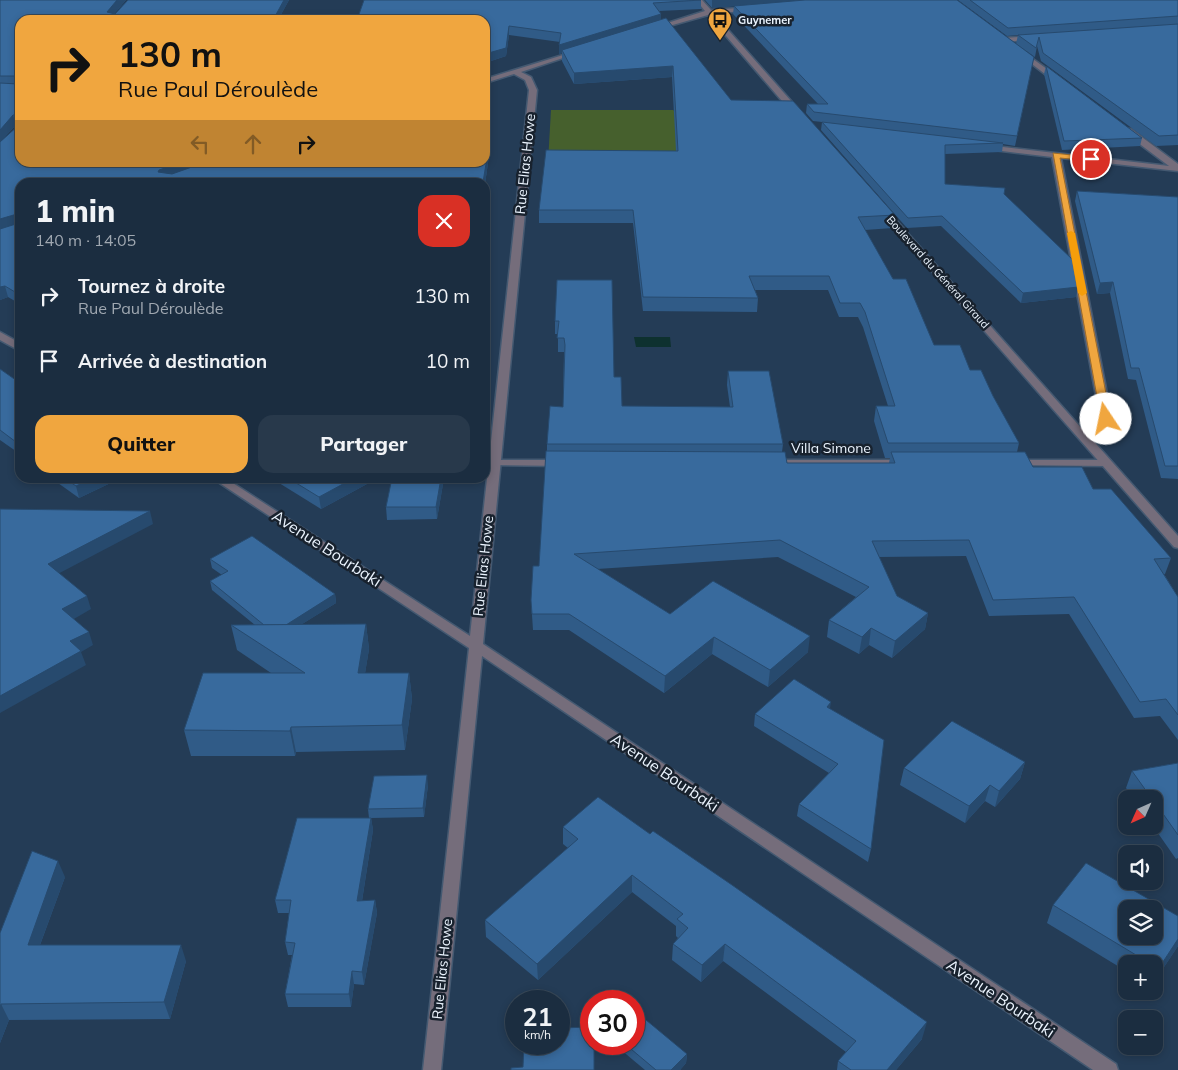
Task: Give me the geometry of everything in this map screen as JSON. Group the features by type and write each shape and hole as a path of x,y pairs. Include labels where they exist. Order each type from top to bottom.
{"street":[{"path":"699,0 802,118"},
{"path":"652,29 710,12 755,7"},
{"path":"996,34 1067,86"},
{"path":"1004,40 1043,37"},
{"path":"490,79 587,49"},
{"name":"Rue Elias Howe","path":"432,1070 533,90 528,78 514,72"},
{"path":"1122,127 1178,169"},
{"path":"977,146 1178,169"},
{"path":"1056,155 1106,419 1082,436"},
{"name":"Boulevard du Général Giraud","path":"873,199 1178,544"},
{"path":"0,335 15,345"},
{"path":"495,463 572,463"},
{"name":"Villa Simone","path":"760,463 918,463"},
{"path":"997,463 1106,463"},
{"name":"Avenue Bourbaki","path":"226,483 475,645 1109,1070"}],"green space":[{"path":"551,110 673,110 743,164 548,162"}],"shaded area":[{"path":"634,337 670,337 671,347 636,347"}],"building":[{"path":"0,0 117,0 107,12 115,14 128,0 284,0 276,15 15,15 15,76 0,76"},
{"path":"364,0 701,0 653,3 661,14 559,45 561,33 509,26 506,48 490,53 490,15 359,15"},
{"path":"805,0 957,0 1034,57 1017,136 814,112 807,104 828,104 734,6"},
{"path":"970,0 1178,0 1178,16 1008,28"},
{"path":"666,18 731,100 793,101 895,215 858,217 893,279 906,279 934,345 960,345 970,370 981,370 1019,443 888,443 876,406 895,406 865,312 860,303 840,303 829,276 749,276 758,298 643,297 633,210 539,210 546,150 678,151 673,66 574,73 562,50"},
{"path":"1178,24 1178,135 1159,136 1043,53 1039,37 1036,48 1018,35"},
{"path":"1046,66 1142,138 1064,141"},
{"path":"0,83 15,84 15,115 0,130"},
{"path":"822,122 1003,143 945,145 945,184 1005,188 1004,194 1074,261 1078,287 1023,293 942,216 908,218"},
{"path":"15,129 15,167 168,167 158,172 172,174 192,167 486,167 484,178 15,178 15,215 0,219 0,142"},
{"path":"1077,191 1178,197 1178,466 1165,466 1139,368 1131,368 1113,282 1100,283"},
{"path":"15,224 15,292 5,286 0,287 0,229"},
{"path":"557,280 612,280 614,377 621,377 622,406 733,407 728,371 769,371 783,444 547,444 550,406 563,407 565,345 564,338 557,338 559,321 555,321"},
{"path":"0,369 15,380 15,441 0,430"},
{"path":"546,451 785,452 787,463 895,463 891,452 1025,452 1033,467 1082,467 1093,489 1111,489 1171,558 1154,559 1178,597 1178,715 1166,699 1140,702 1074,597 993,600 969,540 872,541 897,596 928,613 895,641 871,628 862,637 829,620 869,587 780,540 574,554 670,614 713,581 810,636 770,670 714,637 665,676 569,614 532,614 533,566 539,566"},
{"path":"72,483 82,483 76,486"},
{"path":"296,483 345,483 319,497"},
{"path":"391,483 440,483 436,507 386,507"},
{"path":"0,509 150,511 48,564 87,596 62,609 89,632 70,641 81,651 0,696"},
{"path":"252,536 335,594 286,625 264,625 210,581 228,571 210,559"},
{"path":"366,624 358,673 409,673 402,725 291,727 290,731 184,730 203,673 305,673 231,625"},
{"path":"794,679 831,702 827,707 884,740 871,849 799,804 838,764 755,714"},
{"path":"952,721 1025,762 999,791 990,785 969,806 904,768"},
{"path":"1178,763 1178,835 1163,814 1163,790 1146,790 1132,771"},
{"path":"427,775 423,808 368,809 374,776"},
{"path":"598,797 650,834 653,831 732,885 927,1022 887,1070 851,1070 838,1061 856,1041 725,944 702,965 673,944 688,928 677,919 683,914 632,875 537,964 485,920 578,839 563,827"},
{"path":"297,818 371,818 357,901 375,900 362,972 352,971 349,994 285,994 295,943 285,942 291,900 275,900"},
{"path":"32,851 58,861 28,945 181,945 164,1002 1,1004 0,1008 0,933"},
{"path":"1086,863 1118,881 1118,890 1133,890 1150,900 1118,900 1118,944 1053,905"},
{"path":"1163,907 1178,916 1178,939 1163,962 1163,955 1136,955 1119,945 1163,945"},
{"path":"645,1019 687,1054 671,1070 656,1070 638,1055 645,1055"},
{"path":"580,1027 580,1055 594,1055 594,1070 511,1070 511,1068 523,1067 524,1055 570,1055 570,1028"}],"slow traffic":[{"path":"1071,233 1082,293"}],"place":[{"name":"Guynemer","path":"720,41"}],"route":[{"path":"1091,159 1056,155 1106,419"}]}
